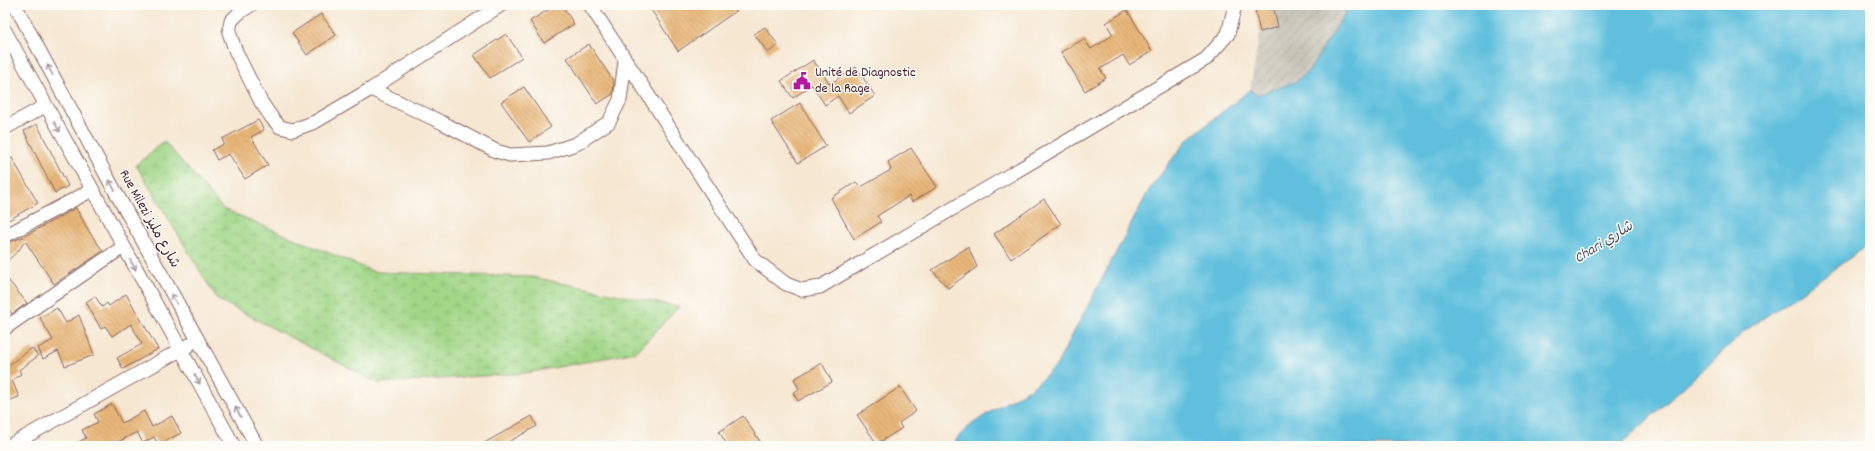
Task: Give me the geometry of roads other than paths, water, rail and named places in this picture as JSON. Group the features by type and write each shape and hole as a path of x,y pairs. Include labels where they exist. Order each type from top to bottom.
{"street":[{"name":"Rue Milezi شارع مليز","path":"15,5 197,340 257,446"},
{"path":"251,5 231,20 229,32 236,52 261,102 280,127 293,130 315,122 370,89 501,5"},
{"path":"590,5 755,260 786,284 802,290 820,287 1206,59 1228,34 1235,5"},
{"path":"5,31 45,106 234,446"},
{"path":"370,89 443,123 496,151 510,155 548,153 576,144 609,122 620,100 625,61"},
{"path":"5,128 45,106"},
{"path":"5,236 92,190"},
{"path":"5,328 124,247"},
{"path":"9,446 197,340"}],"water":[{"name":"Chari شاري","path":"1350,5 1870,5 1870,244 1745,331 1619,446 953,446 965,430 975,422 1031,388 1056,366 1149,190 1186,141 1250,90 1257,95 1295,82 1309,71"}],"place":[{"name":"Unité de Diagnostic de la Rage","path":"802,81"}]}
